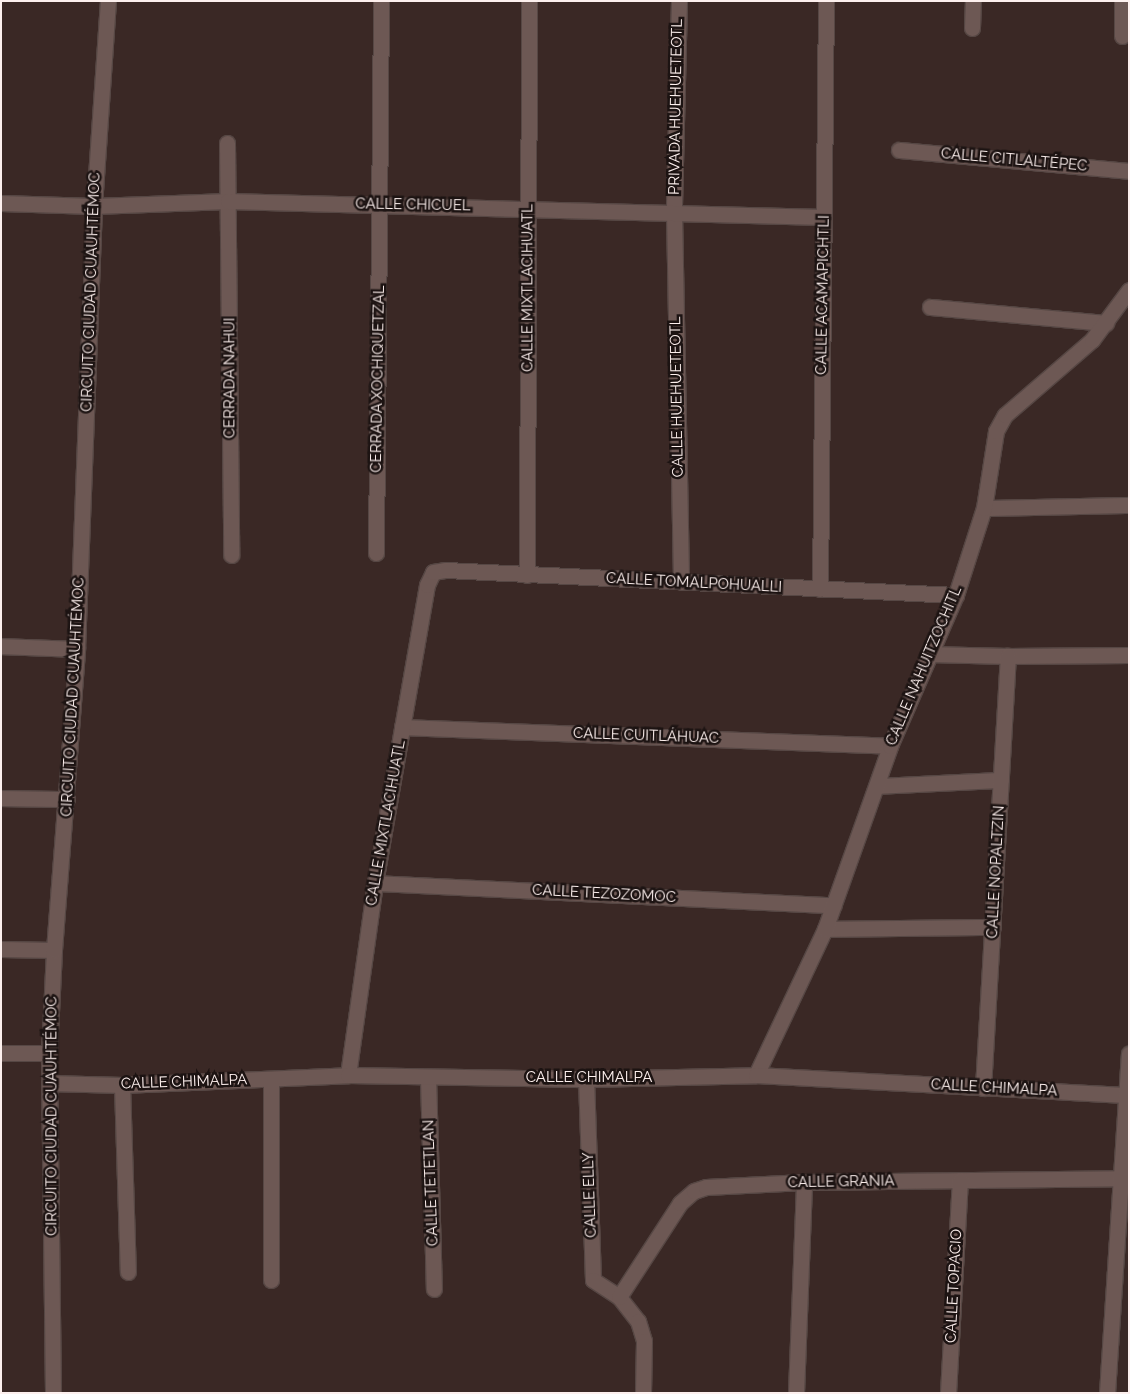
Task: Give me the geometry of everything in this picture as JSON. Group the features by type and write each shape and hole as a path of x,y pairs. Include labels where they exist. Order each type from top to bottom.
{"street":[{"name":"CIRCUITO CIUDAD CUAUHTÉMOC","path":"53,1393 49,1054 54,950 78,649 94,206 108,1"},
{"name":"CERRADA XOCHIQUETZAL","path":"376,553 381,1"},
{"name":"CALLE MIXTLACIHUATL","path":"527,574 529,1"},
{"name":"PRIVADA HUEHUETEOTL","path":"674,213 679,1"},
{"name":"CALLE ACAMAPICHTLI","path":"820,589 826,1"},
{"path":"972,28 973,1"},
{"path":"1122,1 1122,36"},
{"name":"CERRADA NAHUI","path":"227,143 231,555"},
{"name":"CALLE CITLALTÉPEC","path":"898,150 1129,171"},
{"name":"CALLE CHICUEL","path":"1,203 94,206 228,201 824,217"},
{"name":"CALLE HUEHUETEOTL","path":"674,213 680,582"},
{"name":"CALLE NAHUITZOCHITL","path":"756,1075 825,929 890,746 956,595 984,508 996,431 1005,415 1092,340 1129,290"},
{"path":"930,307 1106,323"},
{"path":"984,508 1129,505"},
{"name":"CALLE TOMALPOHUALLI","path":"433,572 446,570 956,595"},
{"name":"CALLE MIXTLACIHUATL","path":"348,1075 375,883 427,585 433,572"},
{"path":"1,646 78,649"},
{"path":"929,654 1008,656 1129,655"},
{"name":"CALLE NOPALTZIN","path":"983,1088 1008,656"},
{"name":"CALLE CUITLÁHUAC","path":"402,727 890,746"},
{"path":"877,786 1001,780"},
{"path":"1,798 67,799"},
{"name":"CALLE TEZOZOMOC","path":"375,883 834,905"},
{"path":"825,929 993,927"},
{"path":"1,949 54,950"},
{"path":"1,1053 49,1054"},
{"path":"1107,1393 1129,1054"},
{"name":"CALLE CHIMALPA","path":"49,1083 122,1084 348,1075 586,1079 756,1075 1127,1095"},
{"name":"CALLE TETETLAN","path":"428,1077 434,1290"},
{"path":"270,1280 271,1079"},
{"name":"CALLE ELLY","path":"586,1079 593,1280 619,1297"},
{"path":"122,1084 128,1272"},
{"name":"CALLE GRANIA","path":"619,1297 680,1203 694,1191 706,1188 804,1182 1120,1178"},
{"name":"CALLE TOPACIO","path":"948,1393 960,1180"},
{"path":"796,1393 804,1182"},
{"path":"619,1297 638,1321 644,1341 643,1393"}]}
